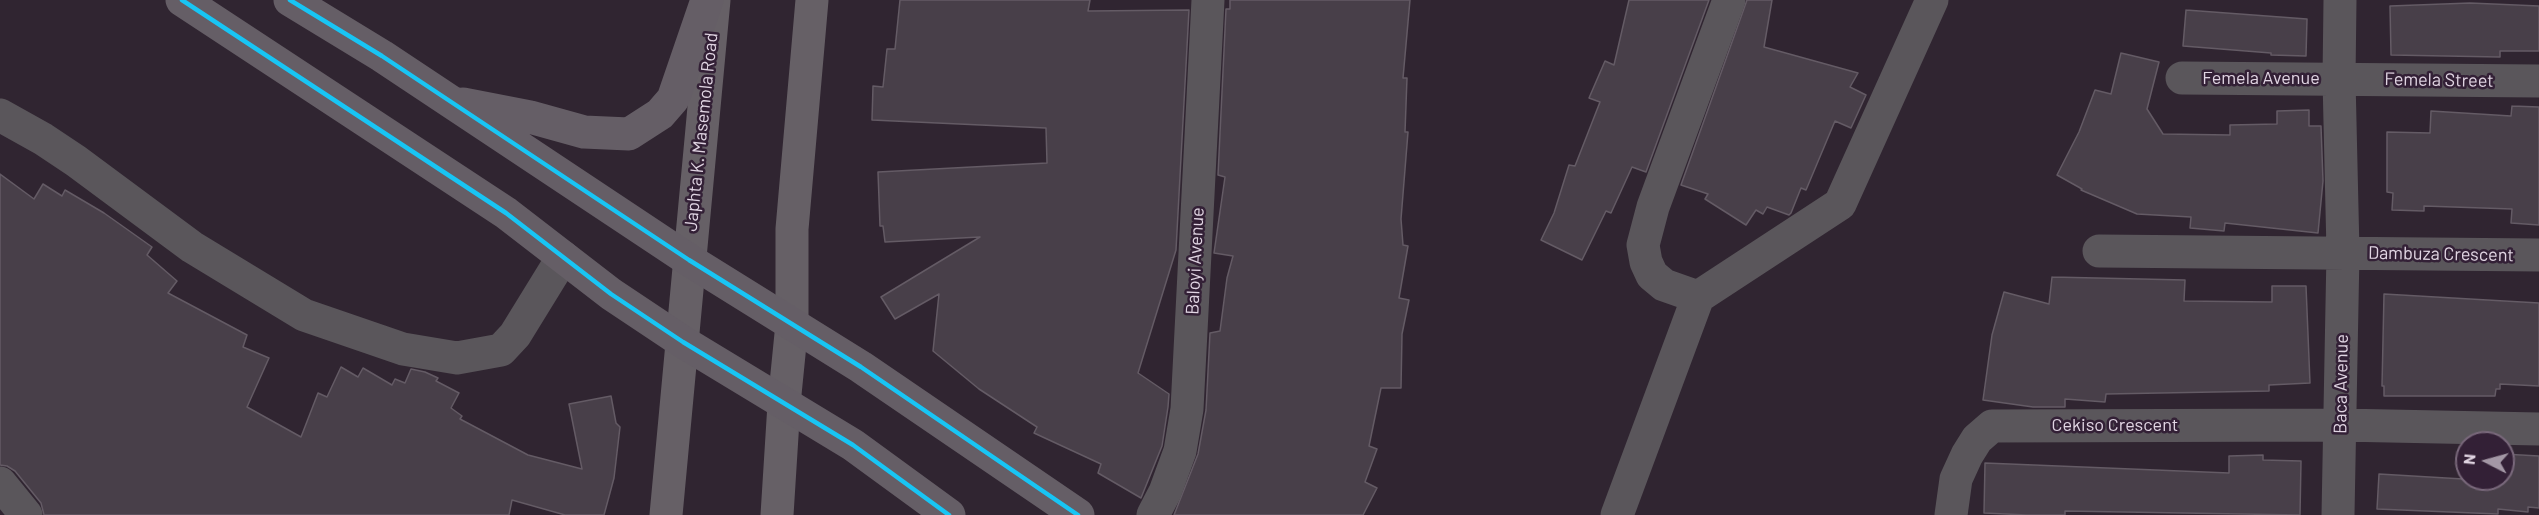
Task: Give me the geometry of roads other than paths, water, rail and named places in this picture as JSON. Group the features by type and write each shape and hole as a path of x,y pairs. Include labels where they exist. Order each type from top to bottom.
{"main road":[{"path":"182,0 506,213 611,294 683,342 853,444 949,515"},
{"path":"290,0 382,56 688,260 861,367 1078,515"},
{"path":"449,102 530,117 584,132 629,134 660,114 673,99 707,0"},
{"name":"Japhta K. Masemola Road","path":"666,515 714,0"},
{"path":"777,515 783,404 792,324 792,229 812,0"}],"street":[{"name":"Baloyi Avenue","path":"1153,515 1165,492 1180,451 1187,409 1208,0"},
{"path":"1698,297 1665,285 1652,274 1646,262 1643,245 1653,207 1728,0"},
{"path":"1617,515 1698,297 1840,204 1932,0"},
{"name":"Baca Avenue","path":"2338,515 2343,252 2339,79 2340,0"},
{"name":"Femela Avenue","path":"2182,78 2339,79"},
{"name":"Femela Street","path":"2339,79 2539,81"},
{"path":"0,115 76,161 192,247 304,315 403,349 457,358 501,350 515,335 563,257"},
{"path":"2099,252 2343,252"},
{"name":"Dambuza Crescent","path":"2343,252 2539,255"},
{"name":"Cekiso Crescent","path":"1951,515 1956,479 1967,455 1977,439 1992,426 2340,425 2539,429"},
{"path":"0,483 26,515"}]}
